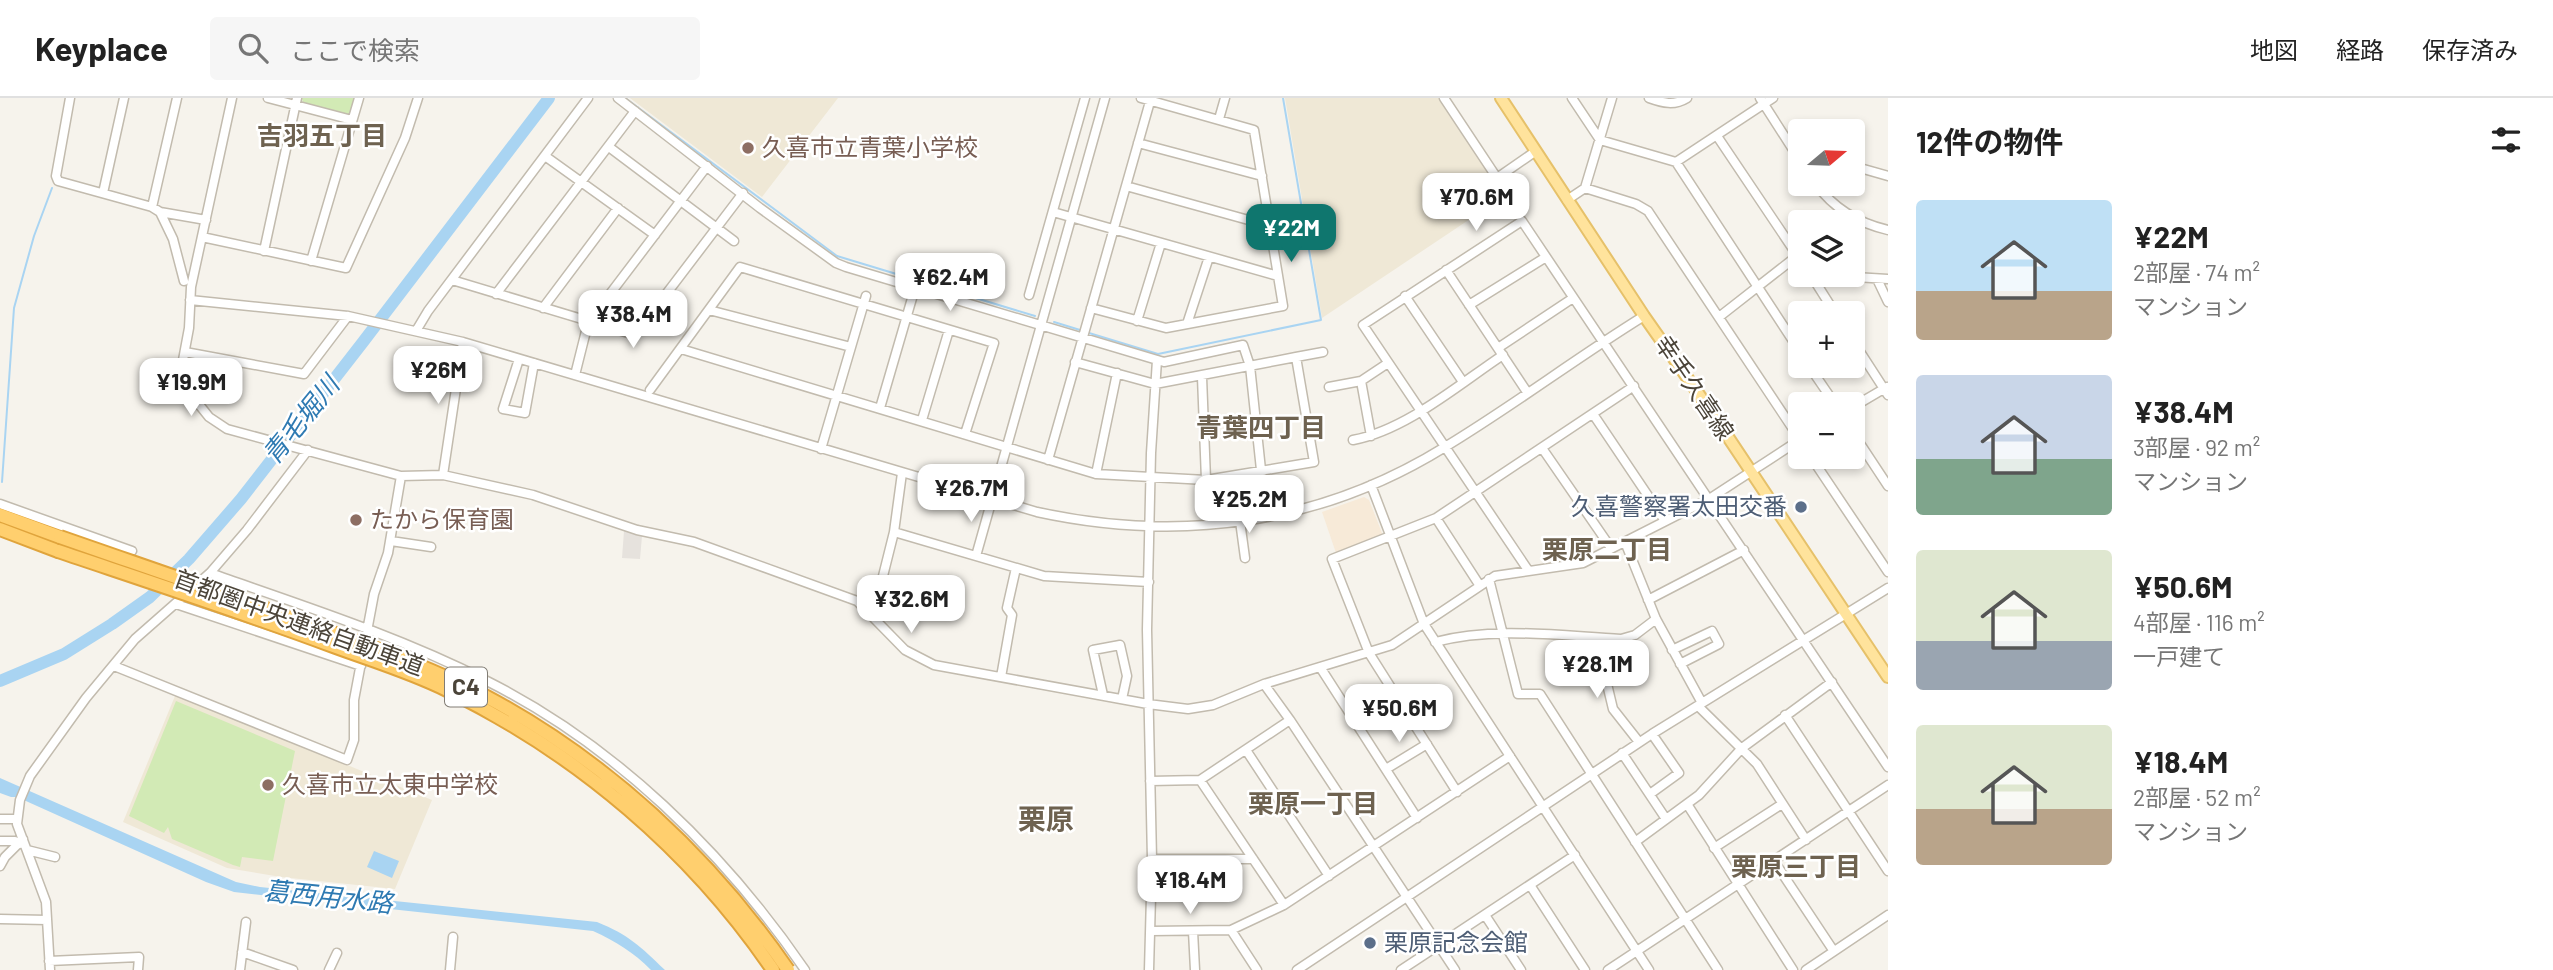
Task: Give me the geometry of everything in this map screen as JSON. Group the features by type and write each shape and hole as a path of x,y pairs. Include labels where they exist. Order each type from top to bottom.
{"highway":[{"name":"首都圏中央連絡自動車道","path":"0,515 377,649 450,679 496,703 574,752 668,829 727,890 788,970"},
{"name":"首都圏中央連絡自動車道","path":"0,529 418,677 500,718 568,762 635,815 698,876 773,970"}],"main road":[{"name":"幸手久喜線","path":"1501,98 1644,316 1888,677"}],"street":[{"path":"70,98 56,176 58,181 156,210 206,220"},
{"path":"103,193 124,98"},
{"path":"177,98 156,210 173,239 184,281"},
{"path":"232,98 190,300 181,382 209,417 222,428 401,476 443,475 533,495 637,530 694,542 857,601 905,650 934,665 1148,704 1188,709 1213,705 1264,684 1392,645 1489,579 1528,570 1583,563 1709,499 1788,447"},
{"path":"268,98 296,102 352,120"},
{"path":"311,261 359,98"},
{"path":"202,237 346,268 405,138 418,98"},
{"path":"416,331 588,98"},
{"path":"618,98 836,263 1164,362 1243,345 1250,366 1266,517"},
{"path":"1029,295 1085,98"},
{"path":"976,556 1105,98"},
{"path":"1219,119 1225,98"},
{"path":"1444,98 1497,178 1536,151"},
{"path":"1572,98 1600,140 1676,162 1788,333"},
{"path":"1567,200 1586,188 1612,98"},
{"path":"1649,98 1676,104 1687,98"},
{"path":"1676,162 1717,136 1762,101 1773,98"},
{"path":"1048,460 1082,337 1138,144 1147,99 1254,130 1283,306 1166,328 1091,308"},
{"path":"1762,101 1788,142"},
{"path":"264,251 296,102"},
{"path":"496,294 635,111"},
{"path":"1717,136 1788,242"},
{"path":"1138,144 1262,176"},
{"path":"608,147 734,242"},
{"path":"545,156 654,235"},
{"path":"575,375 588,323 707,166"},
{"path":"1866,170 1888,176"},
{"path":"1126,186 1270,226"},
{"path":"1586,188 1636,204 1648,211 1788,422"},
{"path":"452,280 635,335 743,193"},
{"path":"1826,196 1850,216 1888,230"},
{"path":"542,309 618,208"},
{"path":"1053,212 1278,276"},
{"path":"1528,570 1363,325 1522,221 1888,767"},
{"path":"1137,321 1161,243"},
{"path":"1187,324 1209,257"},
{"path":"1469,305 1546,257"},
{"path":"650,390 740,267 865,300 906,317 994,343 965,434"},
{"path":"1719,317 1788,267"},
{"path":"1446,270 1527,392"},
{"path":"1865,277 1888,279"},
{"path":"1877,278 1888,302"},
{"path":"880,408 915,288"},
{"path":"1405,296 1463,382"},
{"path":"1353,440 1371,436 1421,411 1573,298"},
{"path":"190,300 351,317 463,342 993,499 1073,519 1151,528 1266,517 1324,502 1371,485 1445,447 1644,316"},
{"path":"821,449 865,300"},
{"path":"709,310 851,347"},
{"path":"185,352 304,374 351,317"},
{"path":"922,420 949,330"},
{"path":"443,475 463,342"},
{"path":"681,349 1097,474 1206,480 1314,462 1296,357"},
{"path":"1075,362 1155,384 1323,352"},
{"path":"1865,358 1887,390 1865,401"},
{"path":"519,359 503,409 524,413 534,363"},
{"path":"1149,970 1152,859 1148,704 1149,582 1157,360"},
{"path":"1329,387 1361,382 1388,363"},
{"path":"1097,474 1116,373"},
{"path":"1202,377 1206,480"},
{"path":"1361,382 1371,436"},
{"path":"1457,792 1369,653 1332,558 1436,518 1634,386"},
{"path":"1593,414 1665,521"},
{"path":"1542,448 1611,548"},
{"path":"138,970 139,957 50,966 46,902 27,850 21,841 17,824 20,800 26,785 73,716 135,639 211,573 247,530 306,449"},
{"path":"1865,451 1888,486"},
{"path":"1819,469 1888,572"},
{"path":"873,616 894,532 902,473"},
{"path":"114,666 346,760 354,740 354,700 360,666 374,594 391,541 401,476"},
{"path":"1371,485 1424,624 1649,970"},
{"path":"0,504 132,551"},
{"path":"1436,518 1480,586"},
{"path":"1240,521 1245,558"},
{"path":"894,532 1044,576 1149,582"},
{"path":"391,541 431,547"},
{"path":"1625,542 1656,619 1700,704 1757,764 1806,840"},
{"path":"1648,600 1744,550"},
{"path":"1001,677 1012,615 1007,608 1016,568"},
{"path":"211,573 430,654 498,687 575,735 668,810 727,868 805,970"},
{"path":"1489,579 1518,694 1540,694 1718,970"},
{"path":"1297,970 1639,742 1888,588"},
{"path":"176,604 360,666"},
{"path":"1435,642 1458,636 1504,635 1621,639 1634,635 1656,619"},
{"path":"1672,650 1712,631 1719,645 1680,664"},
{"path":"1596,638 1614,709 1639,742"},
{"path":"1102,695 1093,650 1120,645 1128,676 1122,699"},
{"path":"1320,667 1417,818"},
{"path":"1635,842 1699,795 1742,748 1832,682"},
{"path":"1264,684 1455,970"},
{"path":"1785,715 1888,872"},
{"path":"1150,781 1200,780 1290,720"},
{"path":"1650,794 1679,773 1652,734"},
{"path":"1386,769 1427,744"},
{"path":"1246,750 1329,876"},
{"path":"1622,753 1666,819"},
{"path":"1151,931 1231,930 1284,905 1510,756"},
{"path":"1200,780 1284,905"},
{"path":"1608,970 1888,785"},
{"path":"1687,804 1793,970"},
{"path":"1714,848 1782,804"},
{"path":"0,819 17,819"},
{"path":"0,841 21,841"},
{"path":"0,866 21,841"},
{"path":"27,850 55,857"},
{"path":"1401,970 1575,855"},
{"path":"1152,859 1253,859"},
{"path":"1774,861 1833,950"},
{"path":"1530,885 1585,970"},
{"path":"1485,915 1521,970"},
{"path":"1806,970 1888,915"},
{"path":"0,919 47,920"},
{"path":"240,970 246,922"},
{"path":"1231,930 1257,970"},
{"path":"1193,931 1195,970"},
{"path":"450,970 453,937"},
{"path":"242,952 293,970"},
{"path":"329,970 337,953"}],"shaded area":[{"name":"久喜市立青葉小学校","path":"630,98 838,98 762,197"},
{"path":"1285,98 1441,98 1506,195 1322,318"},
{"path":"1364,497 1369,500 1382,533 1380,537 1336,553 1322,512"},
{"path":"624,531 642,536 640,559 622,558"},
{"name":"久喜市立太東中学校","path":"175,696 432,800 395,889 281,877 227,868 123,822"}],"green space":[{"path":"302,98 356,98 351,114 348,115 303,104"},
{"path":"176,701 295,751 273,861 242,857 240,867 233,865 172,839 168,827 164,833 129,816"}],"water":[{"name":"葛西用水路","path":"0,778 236,882 260,887 597,922 634,942 665,970 651,970 624,948 593,931 234,892 17,797 0,793"},
{"path":"374,851 399,861 392,878 367,867"}],"waterway":[{"name":"青毛堀川","path":"0,681 64,654 112,624 150,597 189,559 241,499 549,98"},
{"path":"625,98 837,256 1035,316"},
{"path":"1089,333 1158,354 1321,320 1283,98"},
{"path":"2,482 14,308 34,236 52,188"},
{"path":"1054,322 1080,330"}],"place":[{"name":"久喜市立青葉小学校","path":"748,148"},
{"name":"久喜警察署太田交番","path":"1801,507"},
{"name":"たから保育園","path":"356,520"},
{"name":"久喜市立太東中学校","path":"268,785"},
{"name":"栗原記念会館","path":"1370,943"}],"district":[{"name":"吉羽五丁目","path":"322,136"},
{"name":"青葉四丁目","path":"1261,428"},
{"name":"栗原二丁目","path":"1607,550"},
{"name":"栗原一丁目","path":"1313,804"},
{"name":"栗原","path":"1046,819"},
{"name":"栗原三丁目","path":"1796,867"}]}
